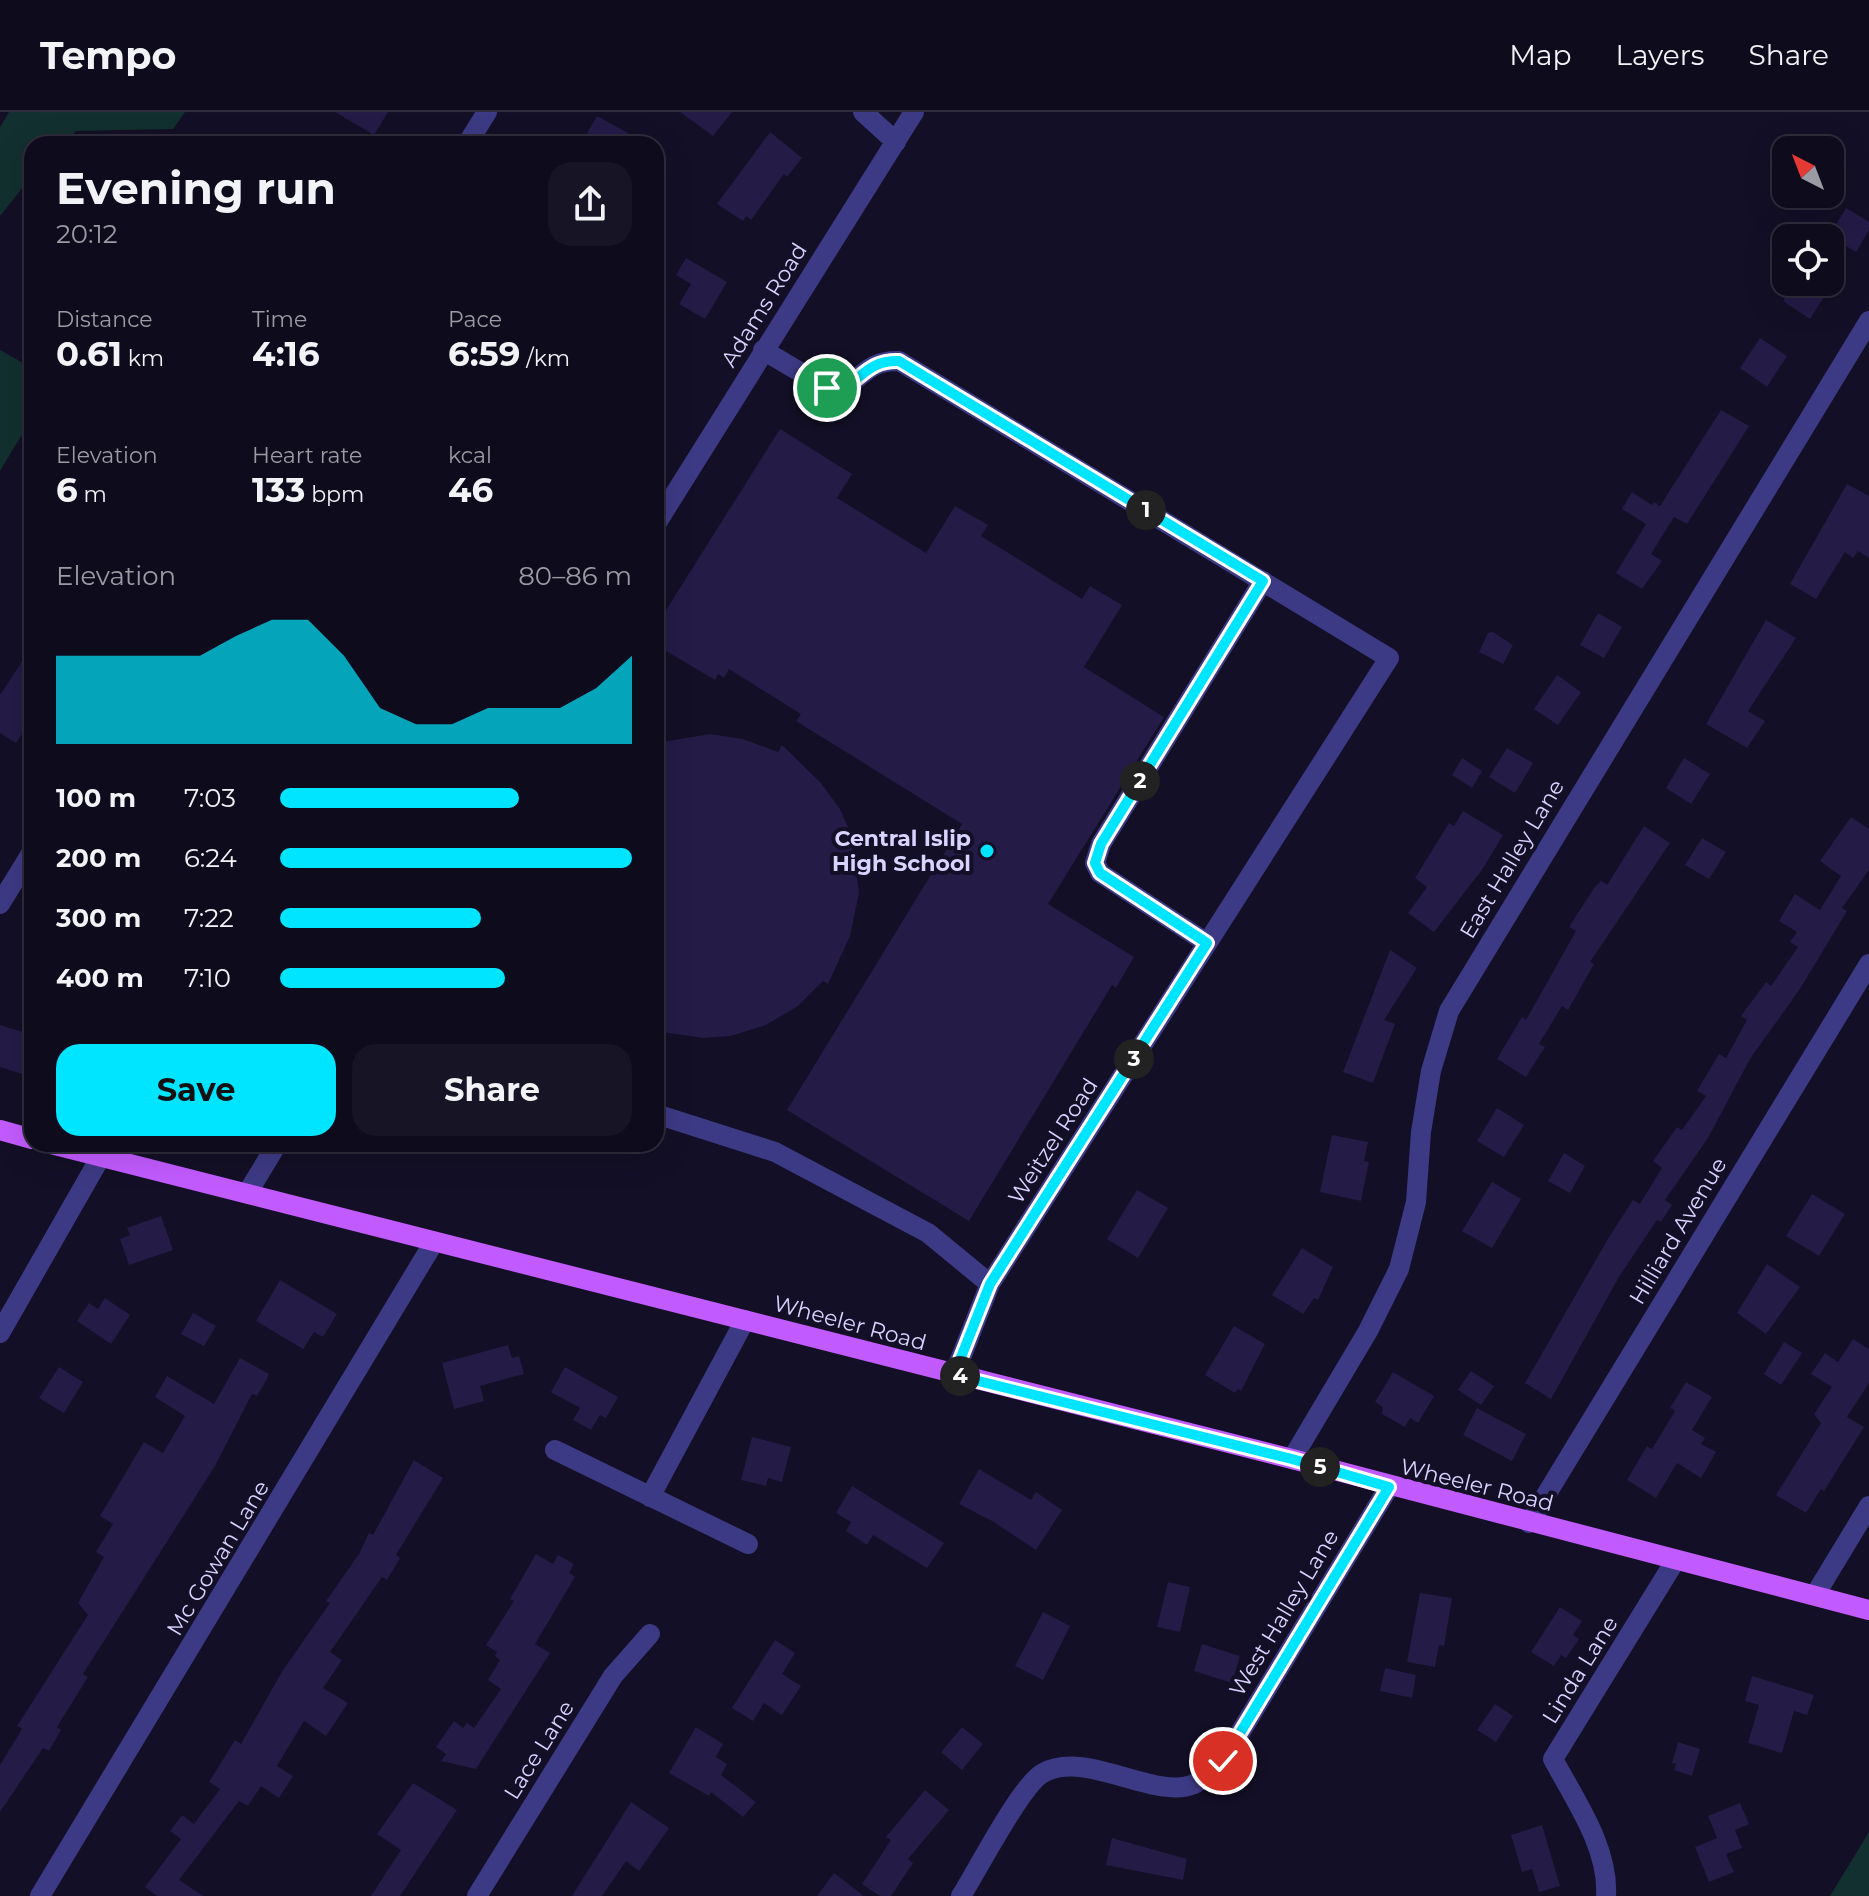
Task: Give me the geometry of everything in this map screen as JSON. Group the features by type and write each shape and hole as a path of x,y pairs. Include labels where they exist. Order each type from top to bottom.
{"main road":[{"path":"0,1130 24,1137"},
{"name":"Wheeler Road","path":"79,1152 248,1192 1292,1459 1389,1487 1869,1610"}],"street":[{"path":"472,136 487,112"},
{"path":"863,112 896,142"},
{"name":"Adams Road","path":"664,503 914,112"},
{"name":"East Halley Lane","path":"1292,1459 1368,1331 1399,1269 1416,1202 1421,1132 1431,1071 1449,1011 1869,321"},
{"path":"763,350 827,388 840,391 854,382 867,367 882,360 899,361 1263,581 1101,844 1095,863 1100,873 1207,943"},
{"name":"Weitzel Road","path":"954,1375 990,1284 1389,658 1263,581"},
{"path":"0,904 24,865"},
{"name":"Hilliard Avenue","path":"1529,1523 1869,964"},
{"path":"664,1117 775,1152 928,1233 990,1284"},
{"path":"248,1192 272,1152"},
{"path":"0,1333 100,1158"},
{"name":"Mc Gowan Lane","path":"40,1896 434,1242"},
{"path":"650,1497 745,1320"},
{"path":"555,1450 748,1544"},
{"name":"West Halley Lane","path":"961,1896 1020,1799 1043,1773 1081,1766 1161,1785 1193,1785 1223,1761 1389,1487"},
{"path":"1815,1595 1869,1506"},
{"name":"Linda Lane","path":"1606,1896 1607,1883 1593,1836 1553,1759 1675,1561"},
{"name":"Lace Lane","path":"477,1896 613,1676 650,1634"}],"green space":[{"path":"9,112 185,112 173,129 76,131 71,136 24,136 24,186 0,216 0,127"},
{"path":"0,350 24,364 24,431 0,471"},
{"path":"1869,1832 1869,1896 1830,1896"}],"building":[{"path":"335,112 388,112 374,135"},
{"path":"680,112 732,112 713,136"},
{"path":"597,116 633,136 586,136"},
{"path":"770,132 802,158 787,177 784,174 751,220 746,216 743,221 717,204"},
{"path":"1846,208 1869,222 1869,230 1856,252 1844,245 1844,224 1836,224"},
{"path":"686,258 727,282 705,319 679,304 691,284 676,275"},
{"path":"1786,296 1825,296 1810,319 1783,301"},
{"path":"1760,338 1787,356 1767,387 1740,368"},
{"path":"1721,410 1749,426 1687,524 1674,517 1651,554 1662,561 1642,589 1616,573 1646,524 1622,509 1632,492 1652,505 1654,502 1660,506"},
{"path":"780,429 852,474 837,498 926,553 955,506 988,525 981,536 1082,599 1090,586 1122,605 1084,667 1164,717 1048,904 1134,957 1116,988 1112,985 969,1221 787,1110 962,824 796,721 801,714 729,669 724,678 718,674 715,680 664,650 664,613"},
{"path":"1847,484 1869,496 1869,558 1858,551 1853,558 1845,552 1816,599 1790,584"},
{"path":"1598,613 1622,627 1604,658 1580,645"},
{"path":"1766,620 1796,638 1748,711 1765,721 1747,748 1706,724"},
{"path":"1493,632 1513,645 1503,664 1479,652 1488,633"},
{"path":"24,658 24,731 16,743 0,733 0,695"},
{"path":"1557,675 1581,692 1558,725 1534,709"},
{"path":"710,734 743,739 778,752 782,745 821,783 840,809 851,834 859,893 850,936 828,984 823,981 798,1006 766,1025 731,1036 703,1038 664,1032 664,742"},
{"path":"1507,748 1533,763 1515,793 1489,777"},
{"path":"1462,758 1482,771 1472,788 1452,775"},
{"path":"1684,758 1710,774 1691,804 1666,788"},
{"path":"1463,811 1503,835 1484,867 1434,932 1408,913 1427,887 1415,878 1449,823 1454,826"},
{"path":"1851,817 1869,829 1869,870 1842,908 1847,911 1800,989 1750,1059 1708,1138 1665,1200 1672,1205 1661,1222 1657,1220 1619,1277 1551,1399 1525,1383 1609,1237 1633,1200 1640,1204 1662,1168 1653,1161 1677,1127 1682,1130 1706,1096 1697,1091 1719,1054 1726,1058 1747,1020 1741,1016 1766,982 1771,986 1798,947 1790,942 1797,932 1779,921 1795,894 1820,910 1841,876 1820,861"},
{"path":"1644,826 1670,843 1590,962 1594,964 1568,1010 1562,1006 1539,1044 1545,1047 1526,1077 1497,1059 1522,1017 1526,1020 1576,931 1569,927 1594,888 1601,881 1607,885"},
{"path":"1702,838 1726,852 1709,879 1685,865"},
{"path":"1390,950 1417,968 1384,1020 1395,1024 1373,1083 1343,1072"},
{"path":"0,1025 24,1032 24,1075 0,1067"},
{"path":"1497,1108 1524,1125 1504,1157 1477,1141"},
{"path":"1332,1135 1368,1142 1364,1161 1369,1162 1361,1201 1320,1192"},
{"path":"1564,1153 1585,1166 1570,1193 1548,1181"},
{"path":"1492,1182 1521,1199 1492,1248 1462,1231"},
{"path":"1137,1190 1168,1208 1138,1258 1107,1239"},
{"path":"1812,1194 1845,1214 1819,1256 1786,1236"},
{"path":"161,1216 173,1250 129,1265 120,1239 130,1235 127,1228"},
{"path":"1302,1248 1333,1267 1318,1300 1314,1298 1303,1314 1272,1295"},
{"path":"1767,1264 1800,1287 1766,1334 1737,1313"},
{"path":"280,1280 337,1314 323,1337 314,1332 303,1349 256,1321"},
{"path":"105,1298 130,1315 111,1344 77,1321 89,1303 98,1309"},
{"path":"193,1313 216,1326 204,1346 181,1334"},
{"path":"1234,1326 1265,1344 1241,1391 1238,1389 1235,1393 1205,1375"},
{"path":"1853,1339 1869,1349 1869,1383 1847,1417 1864,1427 1824,1491 1821,1489 1806,1513 1776,1495 1821,1423 1814,1414 1832,1387 1811,1374 1825,1353 1838,1362"},
{"path":"1784,1342 1802,1353 1781,1385 1764,1374"},
{"path":"508,1345 512,1358 519,1356 524,1374 480,1386 484,1401 454,1409 442,1363"},
{"path":"240,1358 269,1374 267,1379 257,1396 252,1394 215,1466 83,1674 88,1677 57,1727 61,1730 49,1751 43,1748 0,1812 0,1765 22,1729 17,1726 88,1615 78,1603 104,1557 96,1552 113,1524 100,1516 144,1442 163,1453 185,1416 155,1397 167,1376 214,1404"},
{"path":"59,1367 83,1382 64,1413 39,1398"},
{"path":"565,1367 618,1397 606,1418 600,1415 591,1430 573,1420 580,1408 551,1392"},
{"path":"1471,1371 1494,1386 1481,1405 1458,1390"},
{"path":"1393,1372 1434,1396 1418,1423 1410,1418 1405,1427 1382,1414 1383,1407 1375,1402"},
{"path":"1686,1382 1712,1397 1692,1430 1705,1438 1701,1444 1716,1452 1701,1478 1677,1463 1656,1498 1627,1480 1647,1446 1652,1449 1675,1411 1670,1408"},
{"path":"1477,1408 1526,1434 1512,1461 1463,1435"},
{"path":"752,1437 791,1447 782,1482 768,1478 766,1486 741,1480"},
{"path":"414,1460 443,1478 396,1555 400,1558 387,1580 382,1577 330,1652 342,1660 323,1688 348,1703 326,1736 304,1721 277,1766 293,1776 279,1798 261,1786 248,1806 239,1801 179,1880 203,1896 157,1896 145,1887 181,1839 170,1831 182,1815 194,1824 220,1789 209,1782 235,1740 241,1744 283,1670 330,1603 326,1601 359,1554 369,1533 373,1535"},
{"path":"979,1469 1031,1500 1036,1492 1062,1510 1036,1550 959,1504"},
{"path":"852,1486 944,1543 927,1568 873,1535 867,1545 846,1531 851,1522 836,1513"},
{"path":"536,1554 553,1564 558,1555 574,1564 569,1573 575,1577 535,1644 550,1653 476,1769 441,1761 446,1754 436,1747 454,1721 463,1728 467,1723 474,1728 501,1689 488,1680 500,1660 495,1656 497,1652 486,1645 514,1601 510,1599"},
{"path":"1168,1582 1190,1587 1180,1632 1157,1627"},
{"path":"1420,1593 1452,1598 1444,1646 1439,1645 1435,1667 1407,1662"},
{"path":"1560,1607 1582,1621 1573,1635 1579,1639 1566,1658 1561,1655 1554,1666 1531,1652"},
{"path":"1043,1612 1070,1626 1043,1680 1015,1666"},
{"path":"775,1640 795,1653 782,1674 801,1686 782,1715 764,1703 753,1721 732,1708"},
{"path":"1202,1644 1240,1656 1232,1683 1194,1671"},
{"path":"1385,1668 1416,1675 1412,1698 1380,1691"},
{"path":"1752,1676 1814,1695 1807,1715 1794,1711 1782,1753 1748,1743 1759,1705 1745,1701"},
{"path":"1495,1704 1513,1716 1496,1742 1477,1730"},
{"path":"696,1727 723,1744 716,1757 727,1764 721,1775 756,1802 743,1817 711,1792 709,1796 669,1773"},
{"path":"962,1727 983,1744 962,1770 941,1752"},
{"path":"1678,1742 1700,1749 1692,1776 1674,1770 1676,1764 1672,1763"},
{"path":"413,1783 457,1810 400,1896 371,1896 401,1850 377,1834"},
{"path":"925,1790 949,1810 908,1859 913,1863 891,1896 880,1896 862,1884 891,1840 886,1837"},
{"path":"631,1802 669,1828 639,1871 626,1861 602,1896 572,1896"},
{"path":"1740,1803 1749,1824 1735,1830 1742,1848 1726,1854 1734,1872 1709,1882 1695,1847 1717,1838 1708,1816"},
{"path":"1542,1825 1560,1886 1539,1892 1532,1869 1522,1872 1511,1835"},
{"path":"1112,1838 1187,1859 1183,1880 1106,1865"},
{"path":"834,1873 864,1896 817,1896"}],"place":[{"name":"Central Islip High School","path":"987,851"}],"route":[{"path":"827,388 840,391 854,382 867,367 882,360 899,361 1263,581 1101,844 1095,863 1100,873 1207,943 990,1284 954,1375 1292,1459 1389,1487 1223,1761"}]}
